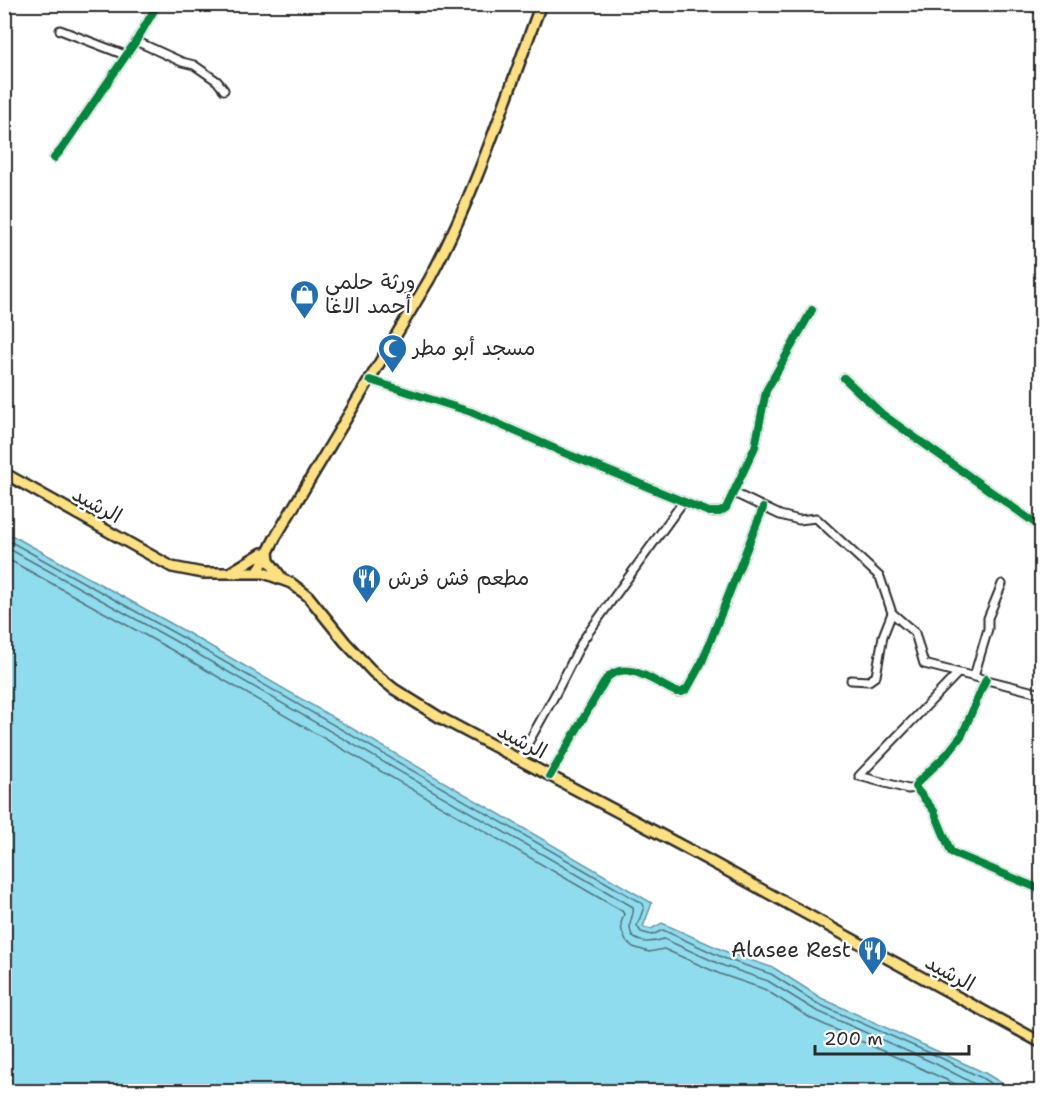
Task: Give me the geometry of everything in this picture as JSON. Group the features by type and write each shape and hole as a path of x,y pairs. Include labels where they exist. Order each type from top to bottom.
{"main road":[{"path":"254,572 429,280 457,226 541,4"},
{"path":"1029,4 1041,9"},
{"name":"الرشيد","path":"4,473 172,567 203,573 254,572 280,577 291,583 308,596 359,658 383,681 439,717 1041,1043"},
{"path":"229,573 265,551"},
{"path":"265,551 280,577"}],"street":[{"path":"54,158 136,41 156,7"},
{"path":"60,30 125,55"},
{"path":"136,41 182,62 194,65 217,81 224,90"},
{"path":"370,380 471,412 683,502 709,512 720,512 726,508 755,447 766,391 812,310"},
{"path":"844,378 882,414 1041,528"},
{"path":"734,493 780,515 799,520 816,518 880,577 892,613 915,633 924,664 1041,694"},
{"path":"519,759 583,640 683,502"},
{"path":"550,776 606,679 613,672 626,669 676,692 687,689 702,662 763,508"},
{"path":"974,676 988,629 988,618 1002,584"},
{"path":"851,680 869,681 876,676 883,636 892,613"},
{"path":"916,788 908,789 859,776 958,673"},
{"path":"916,788 917,783 947,754 962,735 986,679"},
{"path":"916,788 934,812 951,852 1041,890"}],"water":[{"path":"4,531 181,629 652,903 643,927 651,929 662,923 729,953 774,968 821,998 985,1073 1015,1091 5,1091"}],"cycle path":[{"path":"54,158 136,41 156,7"},
{"path":"370,380 471,412 709,512 720,512 726,508 755,447 766,391 812,310"},
{"path":"844,378 882,414 1042,528"},
{"path":"550,776 606,679 614,673 622,670 631,671 676,692 687,689 702,662 763,508"},
{"path":"986,679 962,735 915,787 934,811 951,852 1042,890"}],"place":[{"name":"ورثة حلمي أحمد الاغا","path":"304,320"},
{"name":"مسجد أبو مطر","path":"392,374"},
{"name":"مطعم فش فرش","path":"367,604"},
{"name":"Alasee Rest","path":"872,976"}]}
